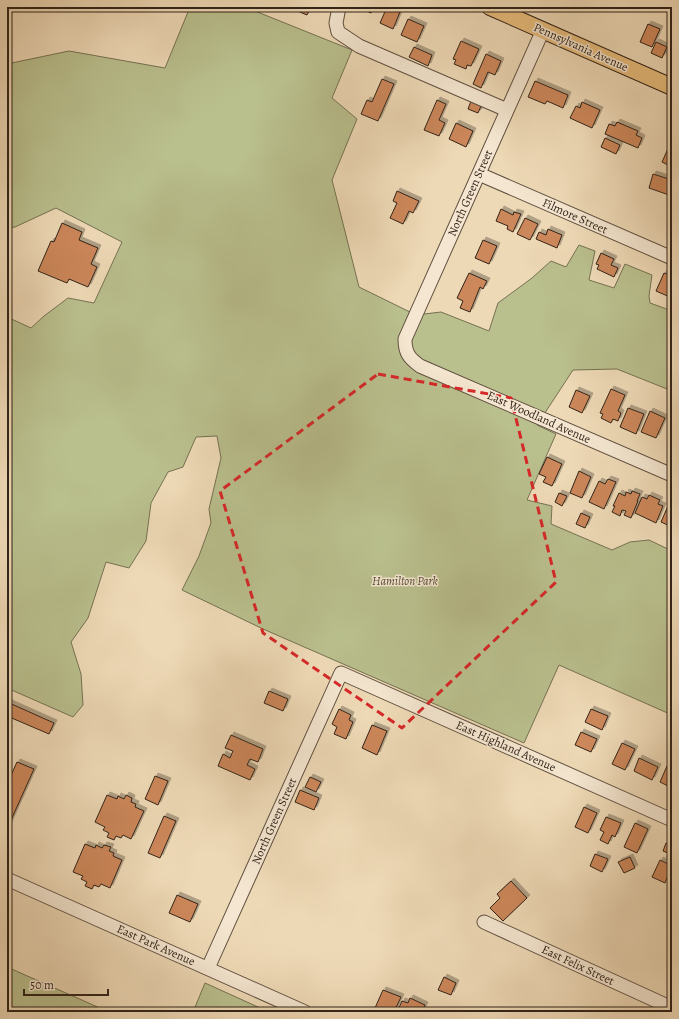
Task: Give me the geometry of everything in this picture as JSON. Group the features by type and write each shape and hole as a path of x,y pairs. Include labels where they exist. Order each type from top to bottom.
{"main road":[{"name":"Pennsylvania Avenue","path":"490,7 672,88"}],"street":[{"path":"339,7 336,24 338,32 359,46 507,110"},
{"name":"North Green Street","path":"409,356 405,350 405,339 543,30"},
{"name":"Filmore Street","path":"479,174 672,258"},
{"name":"East Woodland Avenue","path":"409,356 420,366 672,475"},
{"name":"North Green Street","path":"208,968 340,673"},
{"name":"East Highland Avenue","path":"340,673 672,820"},
{"name":"East Park Avenue","path":"7,879 304,1012"},
{"name":"East Felix Street","path":"484,922 672,1008"}],"highlighted area":[{"path":"378,374 511,398 556,582 402,728 263,633 220,491"}],"green space":[{"name":"Hamilton Park","path":"190,7 251,7 250,9 352,50 332,98 357,119 332,180 359,287 416,315 441,312 489,331 498,303 532,278 551,261 566,267 579,245 595,251 589,280 614,288 625,264 652,275 649,296 650,303 672,311 672,391 617,369 573,370 537,425 556,434 527,500 552,506 551,524 612,550 630,542 649,540 672,551 672,715 559,665 524,743 263,629 182,590 199,556 211,523 209,509 221,458 217,436 196,437 183,467 168,472 151,503 146,541 129,568 106,562 88,618 71,642 81,674 83,705 73,717 7,688 7,317 31,328 68,298 94,303 122,242 56,208 15,227 7,228 7,64 69,51 165,68"},
{"path":"7,967 109,1012 7,1012"},
{"path":"205,983 269,1012 193,1012"}],"building":[{"path":"297,7 311,7 307,15 295,10"},
{"path":"358,7 373,7 371,13"},
{"path":"387,7 400,12 393,29 380,23"},
{"path":"408,19 424,26 417,42 401,35"},
{"path":"648,24 660,29 652,47 640,42"},
{"path":"461,41 479,49 471,66 467,65 466,69 454,64 456,60 453,59"},
{"path":"656,42 667,47 662,58 651,53"},
{"path":"414,47 432,55 428,66 409,57"},
{"path":"486,54 501,61 495,75 488,72 481,88 473,84"},
{"path":"382,79 394,84 378,121 361,114 367,100 372,102"},
{"path":"535,81 568,95 563,108 547,101 545,104 528,97"},
{"path":"437,100 446,104 439,120 445,123 439,136 424,130"},
{"path":"471,101 481,106 478,113 468,109"},
{"path":"582,102 600,110 592,128 570,118 576,106 580,108"},
{"path":"617,122 638,131 636,135 642,138 638,148 605,134 609,124 615,126"},
{"path":"456,123 473,131 466,147 449,139"},
{"path":"605,138 620,145 616,154 601,147"},
{"path":"672,142 672,167 662,162"},
{"path":"653,174 672,180 672,187 669,195 649,188"},
{"path":"397,191 419,201 413,213 409,211 403,224 390,218 397,203 393,201"},
{"path":"501,209 513,215 514,212 521,214 513,232 507,229 508,226 496,221"},
{"path":"525,218 538,224 530,240 517,234"},
{"path":"62,223 82,232 79,240 98,248 91,264 97,267 88,287 69,279 67,283 38,271 51,241 54,242"},
{"path":"548,229 562,235 557,248 536,239 539,232 546,235"},
{"path":"483,240 497,246 489,264 475,258"},
{"path":"601,253 614,259 611,265 618,268 614,277 597,269 599,265 596,264"},
{"path":"469,273 487,281 483,289 480,287 470,312 460,308 463,301 457,298"},
{"path":"664,273 672,276 672,298 656,291"},
{"path":"611,389 625,395 618,411 621,413 618,421 613,419 611,423 601,418 603,414 600,413"},
{"path":"576,390 590,396 582,413 569,407"},
{"path":"628,408 644,414 636,434 620,427"},
{"path":"650,411 665,418 656,438 641,432"},
{"path":"547,457 562,464 552,486 543,482 546,477 539,474"},
{"path":"579,471 591,477 582,498 570,493"},
{"path":"608,479 616,482 604,509 589,502 599,481 605,484"},
{"path":"632,491 640,494 631,518 624,515 626,511 622,510 620,516 612,512 619,493 625,496 626,492 631,494"},
{"path":"559,493 567,496 562,506 555,502"},
{"path":"649,495 660,500 658,504 663,506 656,523 635,513 642,497 647,499"},
{"path":"668,506 672,508 672,527 661,522"},
{"path":"581,513 590,517 585,528 576,524"},
{"path":"269,691 288,699 283,711 264,703"},
{"path":"7,702 54,723 49,734 7,716"},
{"path":"339,709 351,715 349,720 353,722 346,739 334,734 337,727 332,724"},
{"path":"591,709 608,716 602,730 585,722"},
{"path":"372,725 387,731 377,755 362,748"},
{"path":"581,732 597,739 591,752 575,745"},
{"path":"231,735 263,749 258,762 250,759 247,765 255,769 250,780 218,766 223,754 230,758 233,751 225,748"},
{"path":"622,743 635,749 625,770 612,764"},
{"path":"639,758 658,767 652,780 634,771"},
{"path":"17,762 34,769 7,829 7,784"},
{"path":"667,766 672,769 672,788 660,782"},
{"path":"155,776 168,781 158,805 145,799"},
{"path":"310,777 321,782 316,792 305,787"},
{"path":"300,790 319,798 314,810 295,802"},
{"path":"107,795 117,799 118,796 124,799 126,795 132,798 131,802 136,804 135,807 144,811 131,839 123,835 121,838 116,836 114,840 107,837 109,833 103,830 105,827 95,822"},
{"path":"584,807 597,813 588,833 575,827"},
{"path":"164,816 176,821 160,858 148,853"},
{"path":"606,817 621,823 615,837 612,835 608,844 600,840 604,832 600,830"},
{"path":"635,823 648,829 637,853 624,847"},
{"path":"666,843 672,845 672,859 667,857 668,853 663,851"},
{"path":"85,844 95,848 96,845 102,848 104,845 111,847 109,851 114,853 113,856 122,860 110,888 101,884 99,887 94,885 92,889 85,886 87,882 81,879 83,876 73,872"},
{"path":"595,854 608,859 602,872 590,866"},
{"path":"630,857 635,868 624,873 618,862"},
{"path":"660,860 672,866 665,883 652,877"},
{"path":"511,881 527,898 503,921 490,908 500,898 497,894"},
{"path":"177,895 198,904 190,922 169,913"},
{"path":"444,977 456,983 451,995 438,990"},
{"path":"672,979 672,988 669,987"},
{"path":"383,990 401,997 394,1012 385,1012 375,1008"},
{"path":"410,998 425,1005 422,1012 397,1012 402,1001 408,1003"}]}
